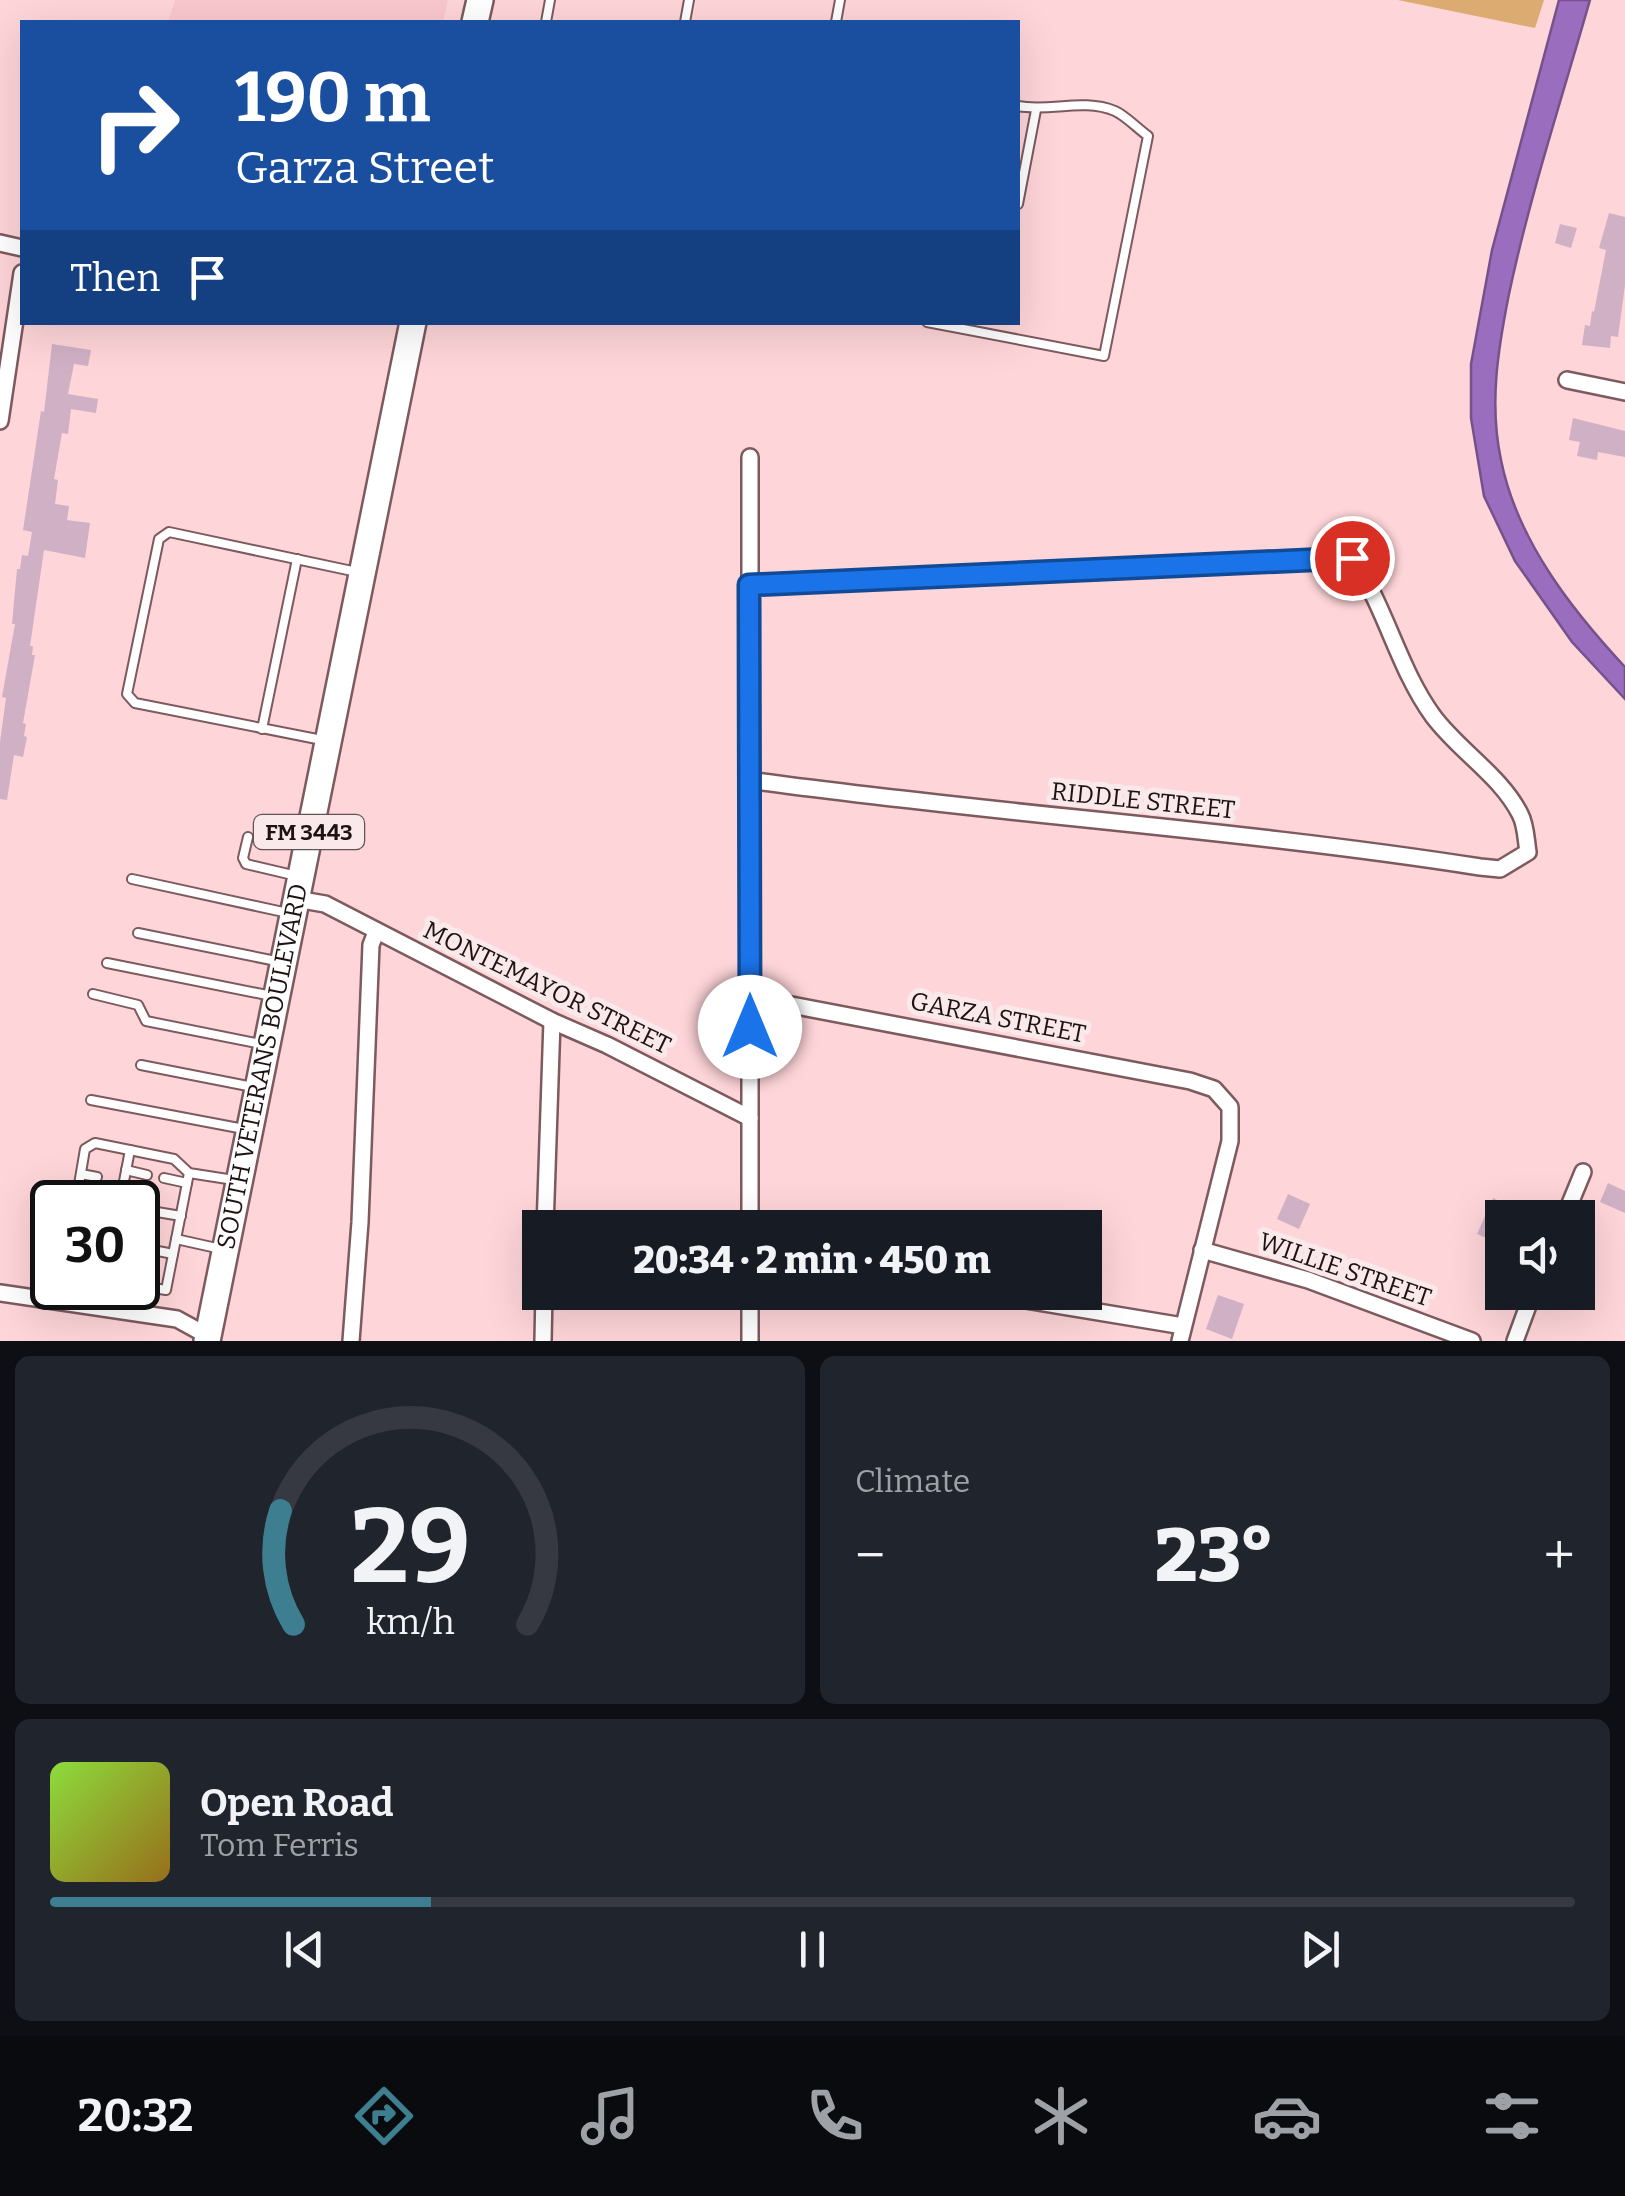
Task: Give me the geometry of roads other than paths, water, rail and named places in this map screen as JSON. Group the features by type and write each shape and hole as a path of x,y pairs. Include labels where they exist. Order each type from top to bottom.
{"main road":[{"name":"SOUTH VETERANS BOULEVARD","path":"208,1338 412,325"}],"street":[{"path":"0,420 20,286"},
{"path":"1567,380 1625,392"},
{"path":"750,457 750,1210"},
{"name":"RIDDLE STREET","path":"748,780 895,801 1277,839 1490,868 1500,868 1528,852 1522,818 1512,800 1432,714 1415,687 1366,578 1352,558 749,585"},
{"name":"MONTEMAYOR STREET","path":"296,897 324,904 750,1118"},
{"path":"352,1341 371,945 376,932"},
{"name":"GARZA STREET","path":"749,996 1190,1081 1214,1089 1230,1107 1230,1140 1202,1250"},
{"path":"546,1210 552,1021"},
{"path":"1572,1200 1584,1172"},
{"path":"1065,1310 1182,1334 1202,1250"},
{"name":"WILLIE STREET","path":"1202,1250 1308,1280 1472,1341"},
{"path":"0,1293 30,1294"},
{"path":"130,1310 177,1320 208,1338"},
{"path":"542,1341 543,1310"},
{"path":"750,1310 750,1341"},
{"path":"1516,1341 1527,1310"}],"lane":[{"path":"942,325 1104,356 1148,136 1116,112 1074,104 1036,110 1020,106"},
{"path":"1020,194 1036,110"},
{"path":"992,335 994,325"},
{"path":"327,741 135,703 127,694 159,539 169,532 362,573"},
{"path":"262,729 297,560"},
{"path":"248,837 243,858 246,864 296,897"},
{"path":"132,879 296,897"},
{"path":"138,933 283,963"},
{"path":"107,962 276,996"},
{"path":"93,994 138,1005 146,1021 266,1045"},
{"path":"141,1066 257,1088"},
{"path":"91,1100 248,1130"},
{"path":"80,1180 85,1149 95,1143 174,1159 188,1178 166,1290 160,1289"},
{"path":"124,1180 130,1150"},
{"path":"126,1170 147,1175"},
{"path":"81,1174 97,1177"},
{"path":"164,1178 238,1181"},
{"path":"160,1212 181,1216"},
{"path":"176,1240 225,1250"},
{"path":"160,1251 173,1254"}]}
